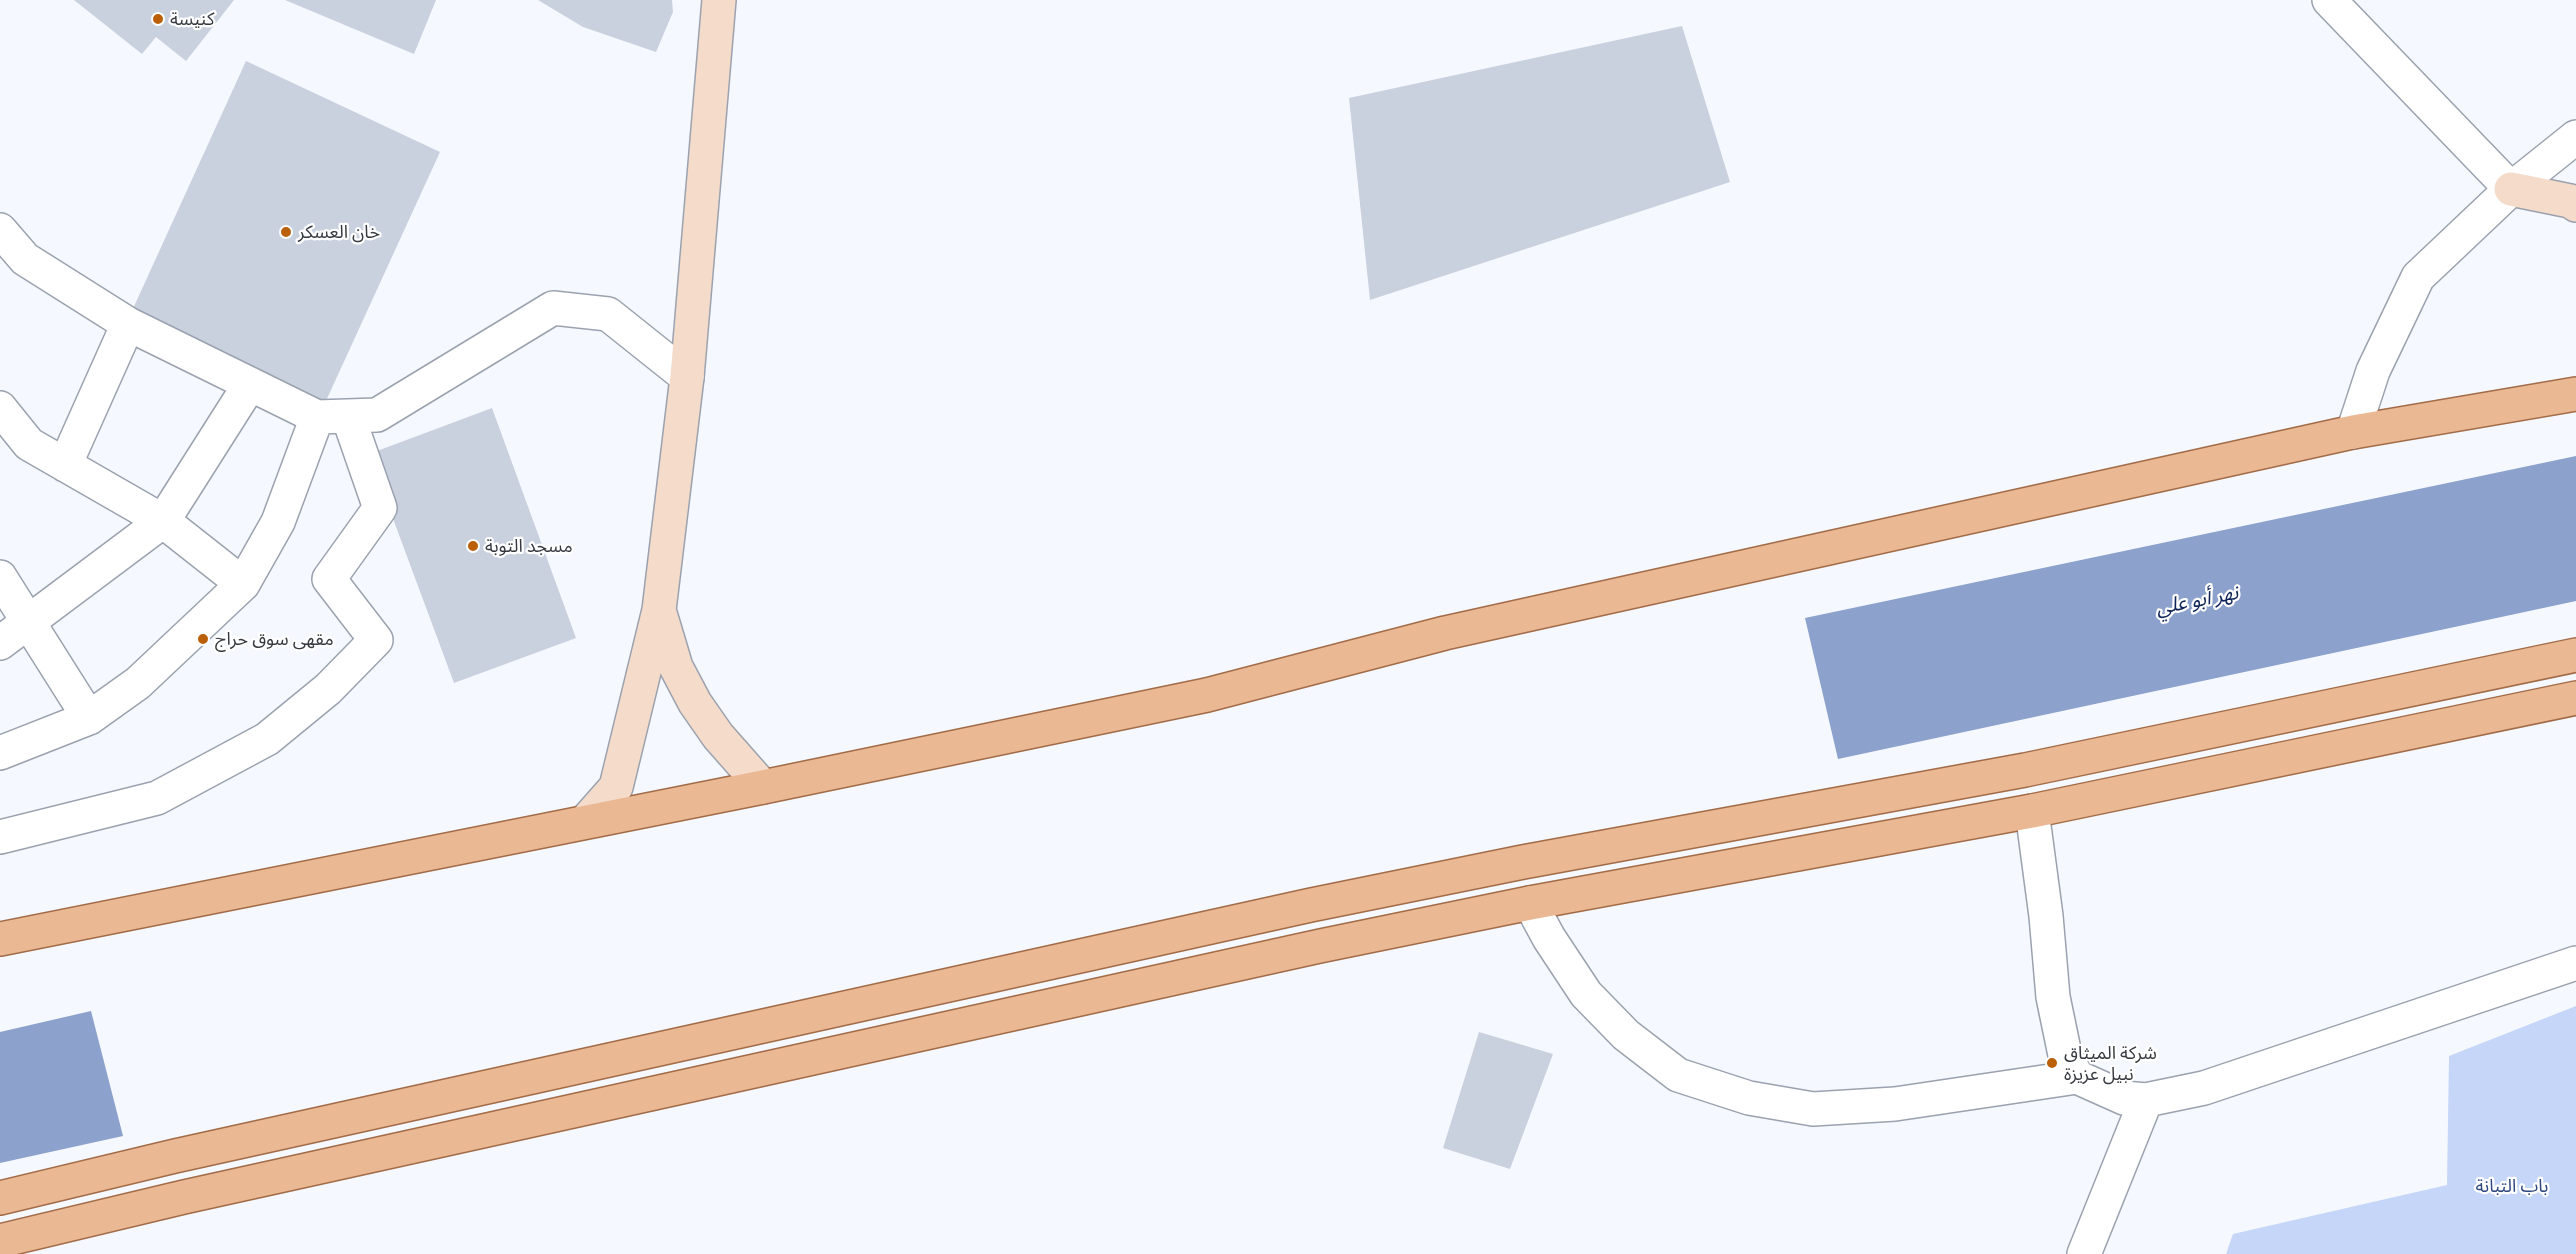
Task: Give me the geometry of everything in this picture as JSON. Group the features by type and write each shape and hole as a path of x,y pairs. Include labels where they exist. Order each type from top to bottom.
{"main road":[{"path":"0,939 763,787 1207,695 1456,631 2353,432 2576,394"},
{"path":"0,1198 175,1156 1311,905 1523,862 2047,766 2576,655"},
{"path":"0,1241 184,1197 1320,946 1530,903 2032,811 2576,698"}],"street":[{"path":"586,821 616,787 659,610 687,377 719,0"},
{"path":"2329,0 2511,189 2570,201 2576,205"},
{"path":"2353,432 2373,371 2418,277 2511,189 2576,137"},
{"path":"0,230 25,259 128,324 250,384 333,416 377,415 553,308 608,314 687,377"},
{"path":"65,465 128,324"},
{"path":"0,643 163,521 250,384"},
{"path":"0,408 29,444 163,521 243,584"},
{"path":"0,753 88,718 138,683 243,584 333,416"},
{"path":"0,837 157,798 267,739 328,689 376,640 329,579 380,508 333,416"},
{"path":"0,577 88,718"},
{"path":"659,610 676,668 696,703 718,736 763,787"},
{"path":"2032,811 2046,916 2053,997 2065,1055 2077,1077"},
{"path":"1530,903 1549,938 1586,994 1626,1035 1678,1076 1749,1098 1813,1109 1895,1104 2077,1077 2124,1098 2146,1100 2204,1088 2576,963"},
{"path":"2084,1254 2146,1100"}],"green space":[{"name":"باب التبانة","path":"2576,1006 2576,1254 2226,1254 2233,1234 2447,1185 2449,1056"}],"water":[{"name":"نهر أبو علي","path":"2576,456 2576,601 1838,759 1805,618"},
{"path":"91,1011 123,1136 0,1163 0,1032"}],"building":[{"name":"كنيسة","path":"74,0 234,0 186,61 156,37 142,54"},
{"path":"285,0 436,0 414,54"},
{"path":"538,0 672,0 673,12 656,52 583,27"},
{"path":"1682,26 1730,182 1370,300 1349,98"},
{"name":"خان العسكر","path":"246,61 440,152 325,403 131,313"},
{"name":"مسجد التوبة","path":"492,408 576,638 454,683 369,454"},
{"path":"1479,1032 1553,1054 1510,1169 1443,1148"}],"place":[{"name":"كنيسة","path":"158,19"},
{"name":"خان العسكر","path":"286,232"},
{"name":"مسجد التوبة","path":"473,546"},
{"name":"مقهى سوق حراج","path":"203,639"},
{"name":"شركة الميثاق نبيل عزيزة","path":"2052,1063"}]}
